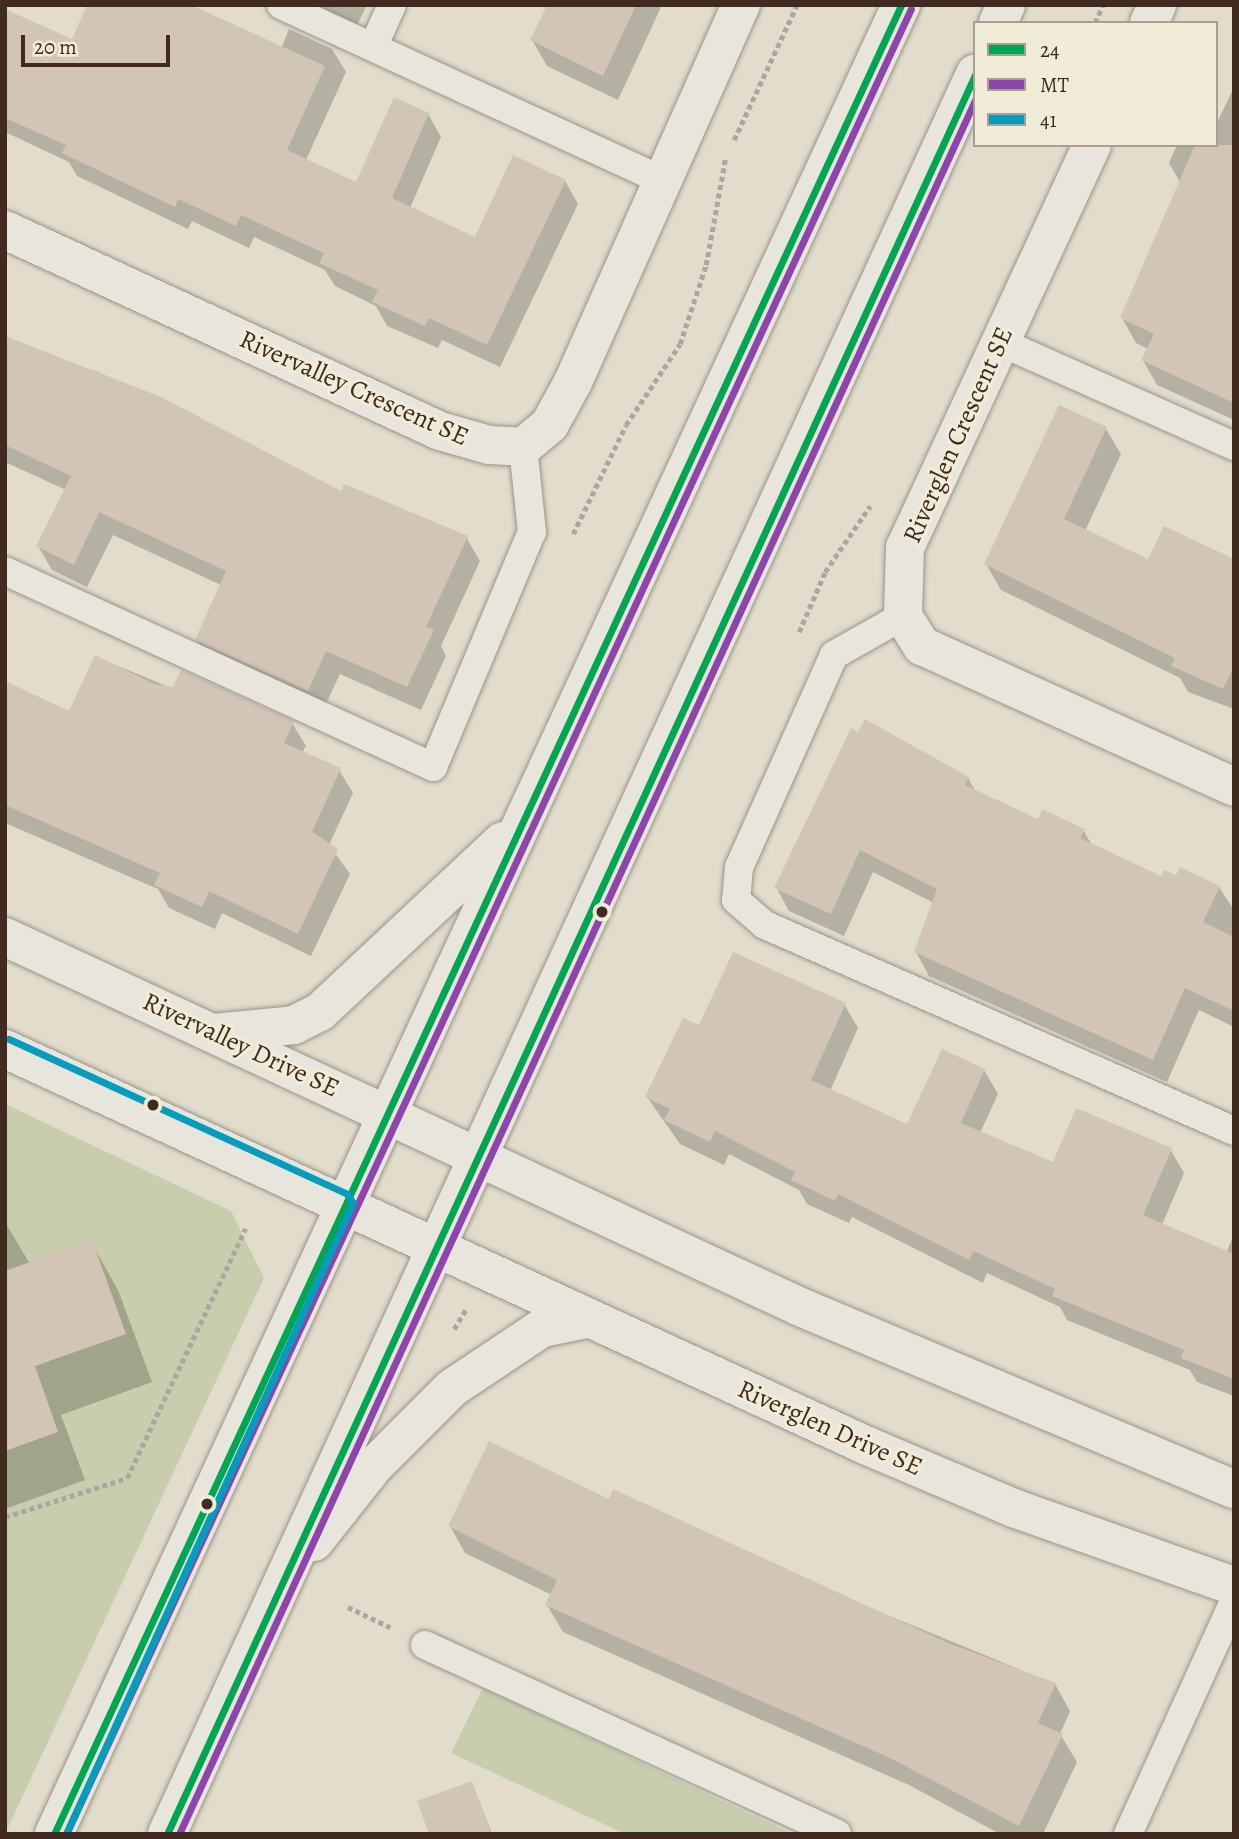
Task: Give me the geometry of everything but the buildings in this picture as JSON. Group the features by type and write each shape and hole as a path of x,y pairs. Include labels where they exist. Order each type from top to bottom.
{"main road":[{"path":"523,447 550,424 573,383 741,5"},
{"path":"54,1834 386,1111 901,5"},
{"path":"999,21 1006,5"},
{"path":"1150,21 1157,5"},
{"path":"167,1834 274,1594 973,78"},
{"name":"Riverglen Crescent SE","path":"903,616 905,547 1091,147"},
{"name":"Rivervalley Crescent SE","path":"5,230 440,431 489,445 523,447"},
{"path":"903,616 922,646 1234,787"},
{"path":"214,1033 294,1025 320,1012 420,925 524,819"},
{"name":"Rivervalley Drive SE","path":"5,937 477,1154"},
{"path":"5,1049 435,1247"},
{"path":"477,1154 798,1306 1234,1489"},
{"name":"Riverglen Drive SE","path":"435,1247 587,1319 1016,1508 1234,1586"},
{"path":"274,1594 374,1466 452,1388 542,1328 587,1319"}],"lane":[{"path":"281,5 664,181"},
{"path":"373,47 393,5"},
{"path":"1000,342 1234,446"},
{"path":"5,571 433,766 532,532 523,447"},
{"path":"903,616 834,654 739,867 737,900 765,925 1234,1131"},
{"path":"1128,1834 1234,1601"},
{"path":"425,1645 837,1834"}],"path":[{"path":"570,537 626,425 680,344 706,265 724,163 797,5"},
{"path":"1096,21 1103,5"},
{"path":"795,639 825,572 875,496"},
{"path":"5,1517 127,1478 245,1229"},
{"path":"454,1329 467,1309"},
{"path":"348,1606 425,1645"}],"green space":[{"path":"5,1104 231,1211 264,1278 5,1834"},
{"path":"483,1688 792,1834 625,1834 451,1753"}],"transit line":[{"name":"24","path":"54,1834 901,5"},
{"name":"MT","path":"66,1834 911,9"},
{"name":"24","path":"167,1834 973,79"},
{"name":"MT","path":"179,1834 973,104"},
{"name":"41","path":"9,1039 347,1194 353,1203 66,1834"}]}
